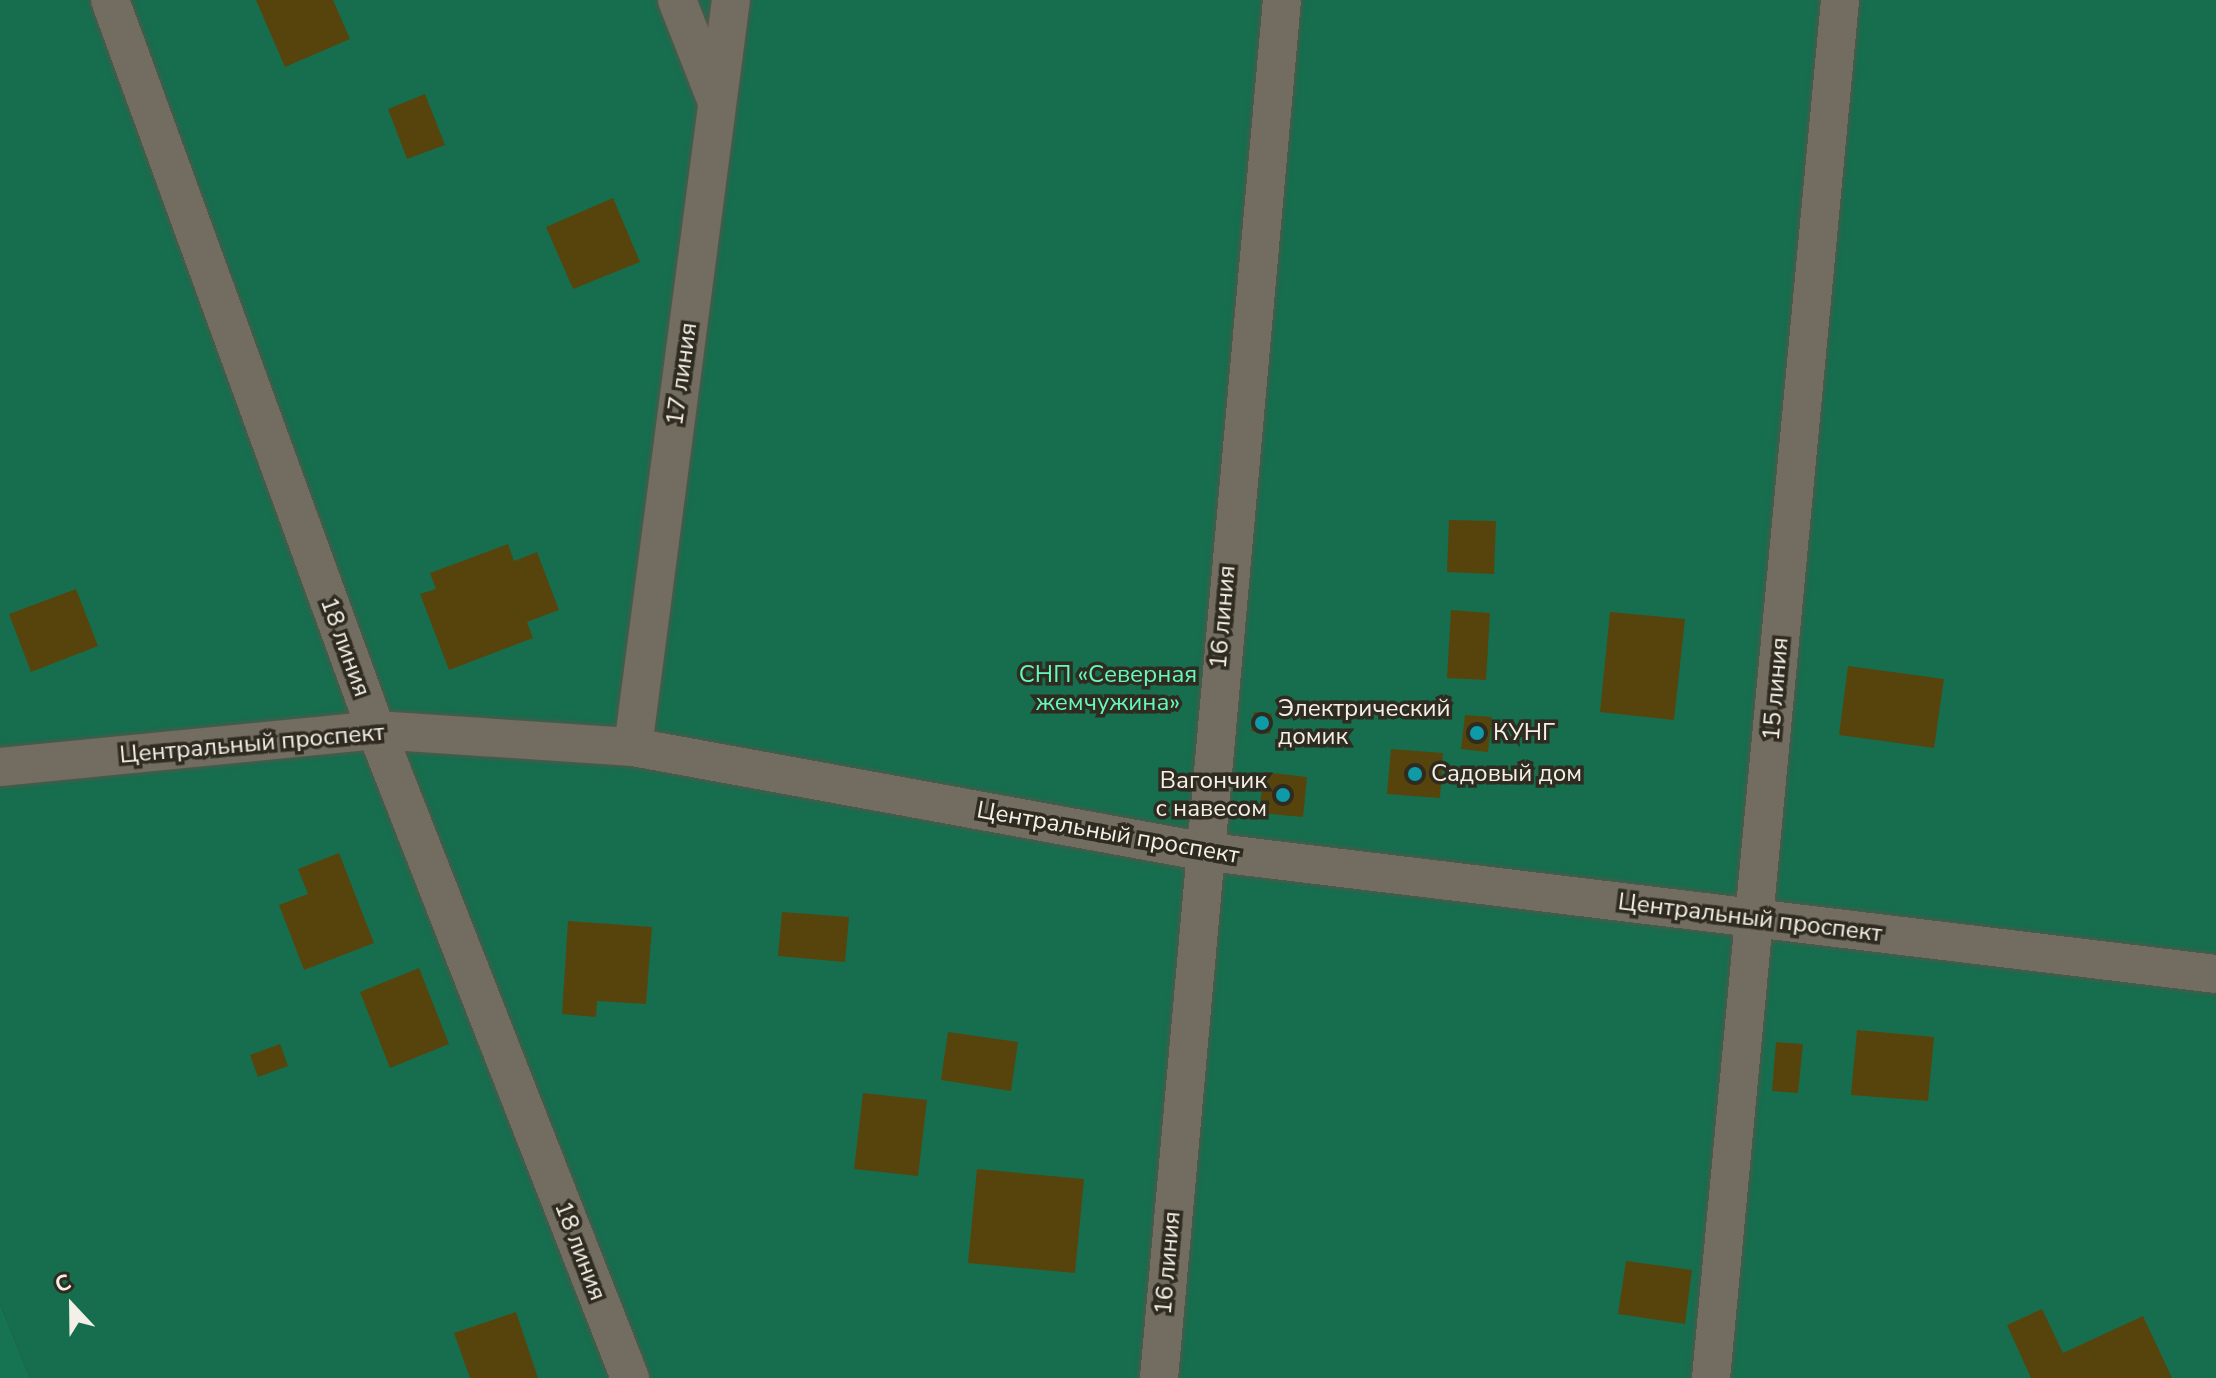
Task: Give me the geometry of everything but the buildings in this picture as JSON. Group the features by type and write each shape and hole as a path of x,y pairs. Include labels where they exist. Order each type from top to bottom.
{"street":[{"name":"18 линия","path":"110,0 376,730 630,1378"},
{"path":"677,0 718,105"},
{"name":"17 линия","path":"633,747 731,0"},
{"name":"16 линия","path":"1159,1378 1201,851 1282,0"},
{"name":"15 линия","path":"1711,1378 1840,0"},
{"name":"Центральный проспект","path":"0,767 376,730 633,747 1201,851 2216,974"}],"green space":[{"name":"СНП «Северная жемчужина»","path":"0,0 2216,0 2216,1378 30,1378 0,1304"},
{"path":"0,1304 30,1378 0,1378"}],"place":[{"name":"Электрический домик","path":"1262,723"},
{"name":"КУНГ","path":"1477,733"},
{"name":"Садовый дом","path":"1415,774"},
{"name":"Вагончик с навесом","path":"1283,795"}]}
